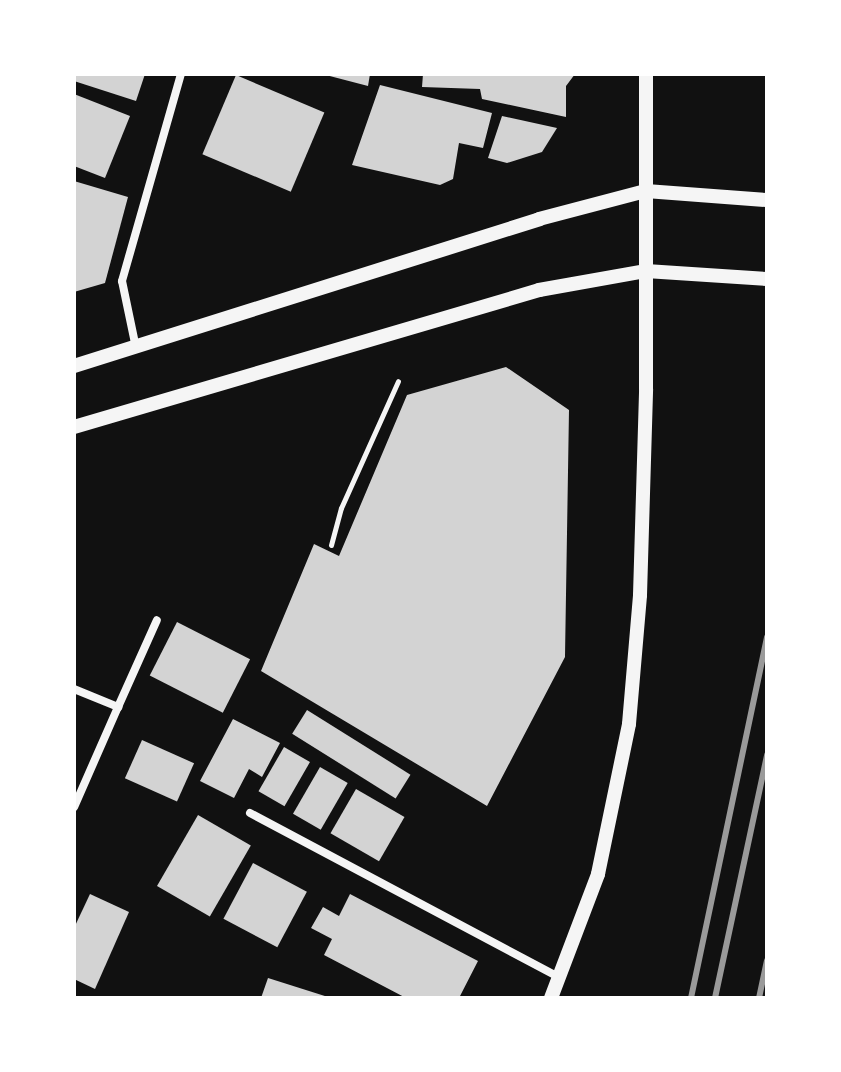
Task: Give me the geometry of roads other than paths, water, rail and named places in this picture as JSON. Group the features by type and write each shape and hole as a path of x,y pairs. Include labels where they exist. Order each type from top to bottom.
{"street":[{"path":"136,349 122,281 181,74"},
{"path":"551,998 598,874 629,724 640,595 646,74"},
{"path":"74,366 136,349 539,219 646,191 767,200"},
{"path":"74,427 539,290 646,271 767,279"},
{"path":"74,807 157,620"},
{"path":"74,689 118,707"},
{"path":"250,813 559,977"}],"railway":[{"path":"691,998 767,637"},
{"path":"715,998 767,755"},
{"path":"759,998 767,961"}]}
